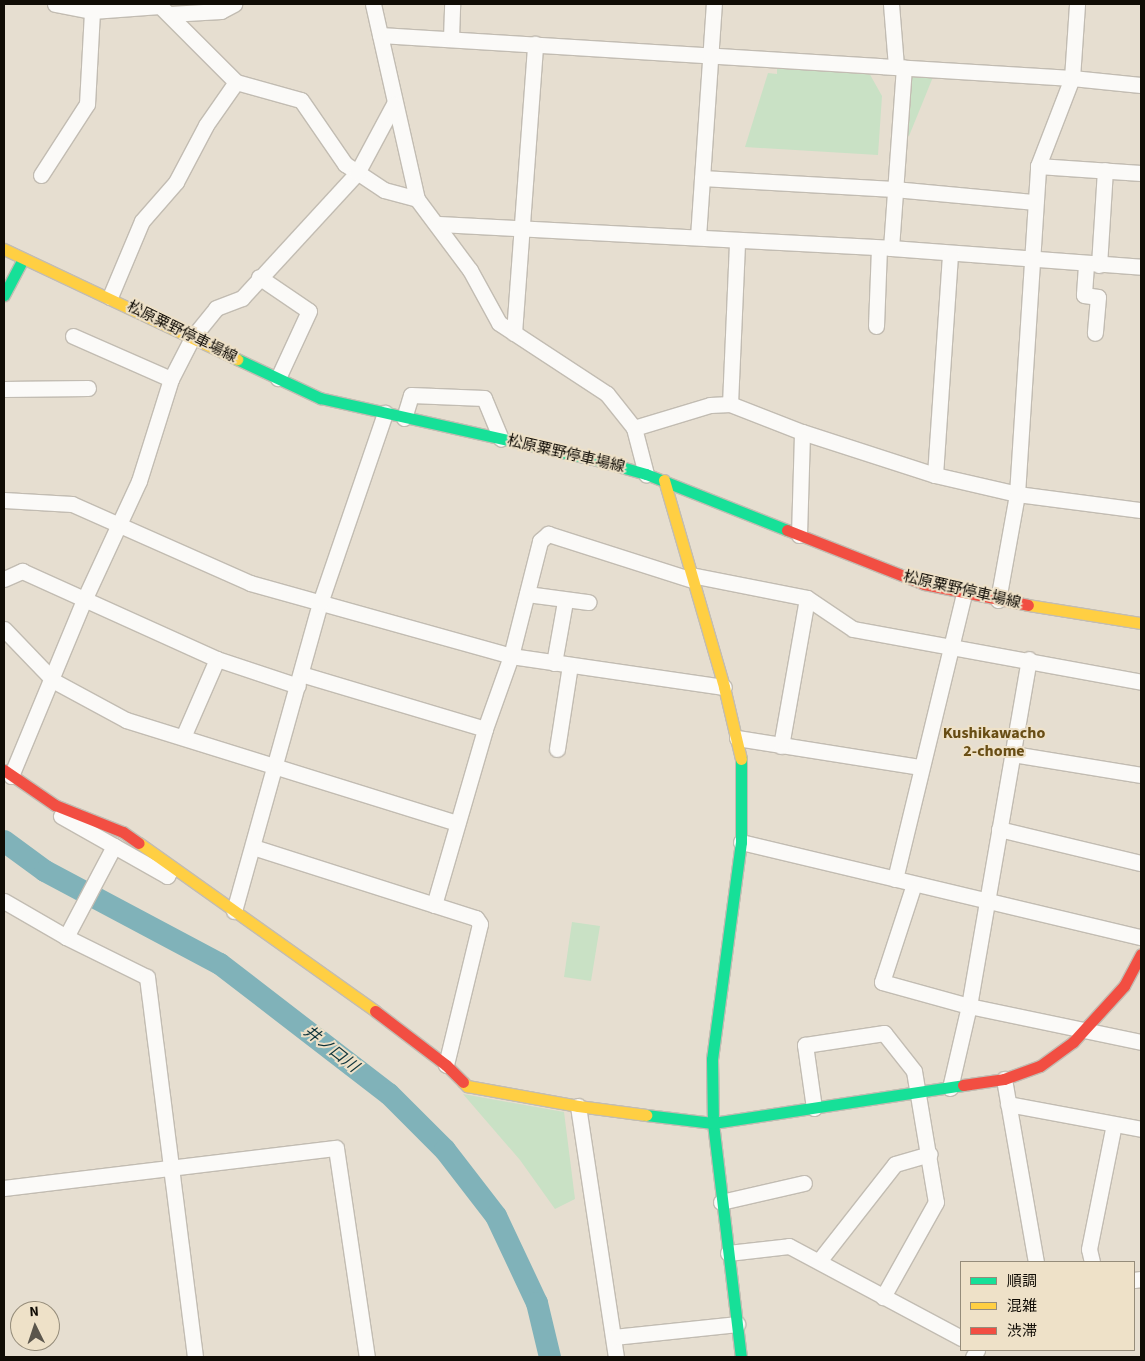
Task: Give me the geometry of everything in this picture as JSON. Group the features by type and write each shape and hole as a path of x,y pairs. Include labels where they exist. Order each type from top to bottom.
{"street":[{"path":"55,4 92,11 163,8 221,11 234,4"},
{"path":"373,4 394,104 417,199 470,270 500,322 514,334 589,379 607,394 634,428 646,474"},
{"path":"451,38 452,4"},
{"path":"698,237 714,4"},
{"path":"876,326 894,189 900,67 891,4"},
{"path":"998,600 1018,494 1034,261 1038,166 1072,78 1076,4"},
{"path":"163,8 193,42 236,82 301,100 345,164 384,190 417,199"},
{"path":"41,175 87,104 92,11"},
{"path":"380,35 1072,78 1141,86"},
{"path":"514,334 535,44"},
{"path":"110,298 142,221 176,182 206,125 236,82"},
{"path":"394,104 357,173 259,277 242,298 216,308 192,338 171,379 139,481 84,600 54,681 8,773 55,805 123,832 171,868 327,975 446,1065 467,1086 578,1106 713,1123 1004,1079 1040,1066 1087,1030 1124,986 1141,954"},
{"path":"1038,166 1141,173"},
{"path":"1095,333 1098,297 1084,295 1092,264 1105,170"},
{"path":"702,178 894,189 1035,202"},
{"path":"437,224 885,248 1034,261 1141,267"},
{"path":"730,404 737,241"},
{"name":"松原粟野停車場線","path":"4,249 320,398 646,474 896,575 998,600 1141,623"},
{"path":"935,475 950,254"},
{"path":"4,295 23,258"},
{"path":"259,277 309,311 278,378"},
{"path":"73,336 171,379"},
{"path":"4,389 88,388"},
{"path":"404,418 411,395 484,398 502,439"},
{"path":"634,428 710,405 730,404 802,432 935,475 1018,494 1141,510"},
{"path":"234,911 320,603 385,413"},
{"path":"799,535 802,432"},
{"path":"664,480 737,738 743,804 741,842 712,1060 713,1123 741,1357"},
{"path":"4,500 72,504 250,583 511,656 724,687"},
{"path":"434,905 485,729 511,656 540,541 548,534 691,577 807,598 853,629 1029,659 1141,682"},
{"path":"4,580 22,571 216,659 485,729"},
{"path":"895,879 949,646 964,593"},
{"path":"527,594 564,601 588,602"},
{"path":"781,746 807,598"},
{"path":"554,663 564,601"},
{"path":"4,629 54,681 126,720 457,823"},
{"path":"183,738 216,659"},
{"path":"950,1088 969,1006 1029,659"},
{"path":"557,749 570,665"},
{"path":"737,738 921,767"},
{"path":"1013,754 1141,775"},
{"path":"55,805 61,816 112,850 167,876 171,868"},
{"path":"1000,830 1141,863"},
{"path":"741,842 987,902 1141,937"},
{"path":"253,846 476,918 480,924 446,1065"},
{"path":"68,932 112,850"},
{"path":"914,884 882,982 969,1006 1141,1042"},
{"path":"4,901 68,932 148,977 195,1357"},
{"path":"814,1108 805,1045 884,1033 914,1072 930,1154 936,1202 883,1297"},
{"path":"1004,1079 1036,1261"},
{"path":"1008,1104 1141,1128"},
{"path":"578,1106 616,1357"},
{"path":"1092,1261 1089,1249 1114,1124"},
{"path":"4,1188 336,1148 367,1357"},
{"path":"819,1262 895,1164 930,1154"},
{"path":"721,1202 804,1183"},
{"path":"728,1253 789,1246 960,1337"},
{"path":"614,1337 737,1324"}],"green space":[{"path":"777,66 868,71 882,96 878,155 745,147 768,73 777,74"},
{"path":"911,75 933,77 909,136 905,134"},
{"path":"572,922 600,926 591,981 564,977"},
{"path":"463,1094 564,1112 575,1199 555,1209 520,1160"}],"waterway":[{"name":"井ノ口川","path":"4,841 45,871 220,964 389,1094 445,1150 496,1216 537,1303 550,1357"}],"traffic: fast":[{"path":"4,295 23,259"},
{"path":"237,359 320,398 593,459 646,474 787,530"},
{"path":"741,759 741,842 712,1059 713,1123 741,1357"},
{"path":"646,1115 713,1123 963,1085"}],"traffic: slow":[{"path":"4,249 237,359"},
{"path":"664,480 724,687 741,759"},
{"path":"1028,605 1141,623"},
{"path":"139,843 375,1011"},
{"path":"463,1082 467,1086 578,1106 646,1115"}],"traffic: jam":[{"path":"787,530 924,584 1028,605"},
{"path":"4,770 55,805 123,832 139,843"},
{"path":"963,1085 1004,1079 1040,1066 1073,1042 1124,986 1141,954"},
{"path":"375,1011 446,1065 463,1082"}],"district":[{"name":"Kushikawacho 2-chome","path":"994,742"}]}
